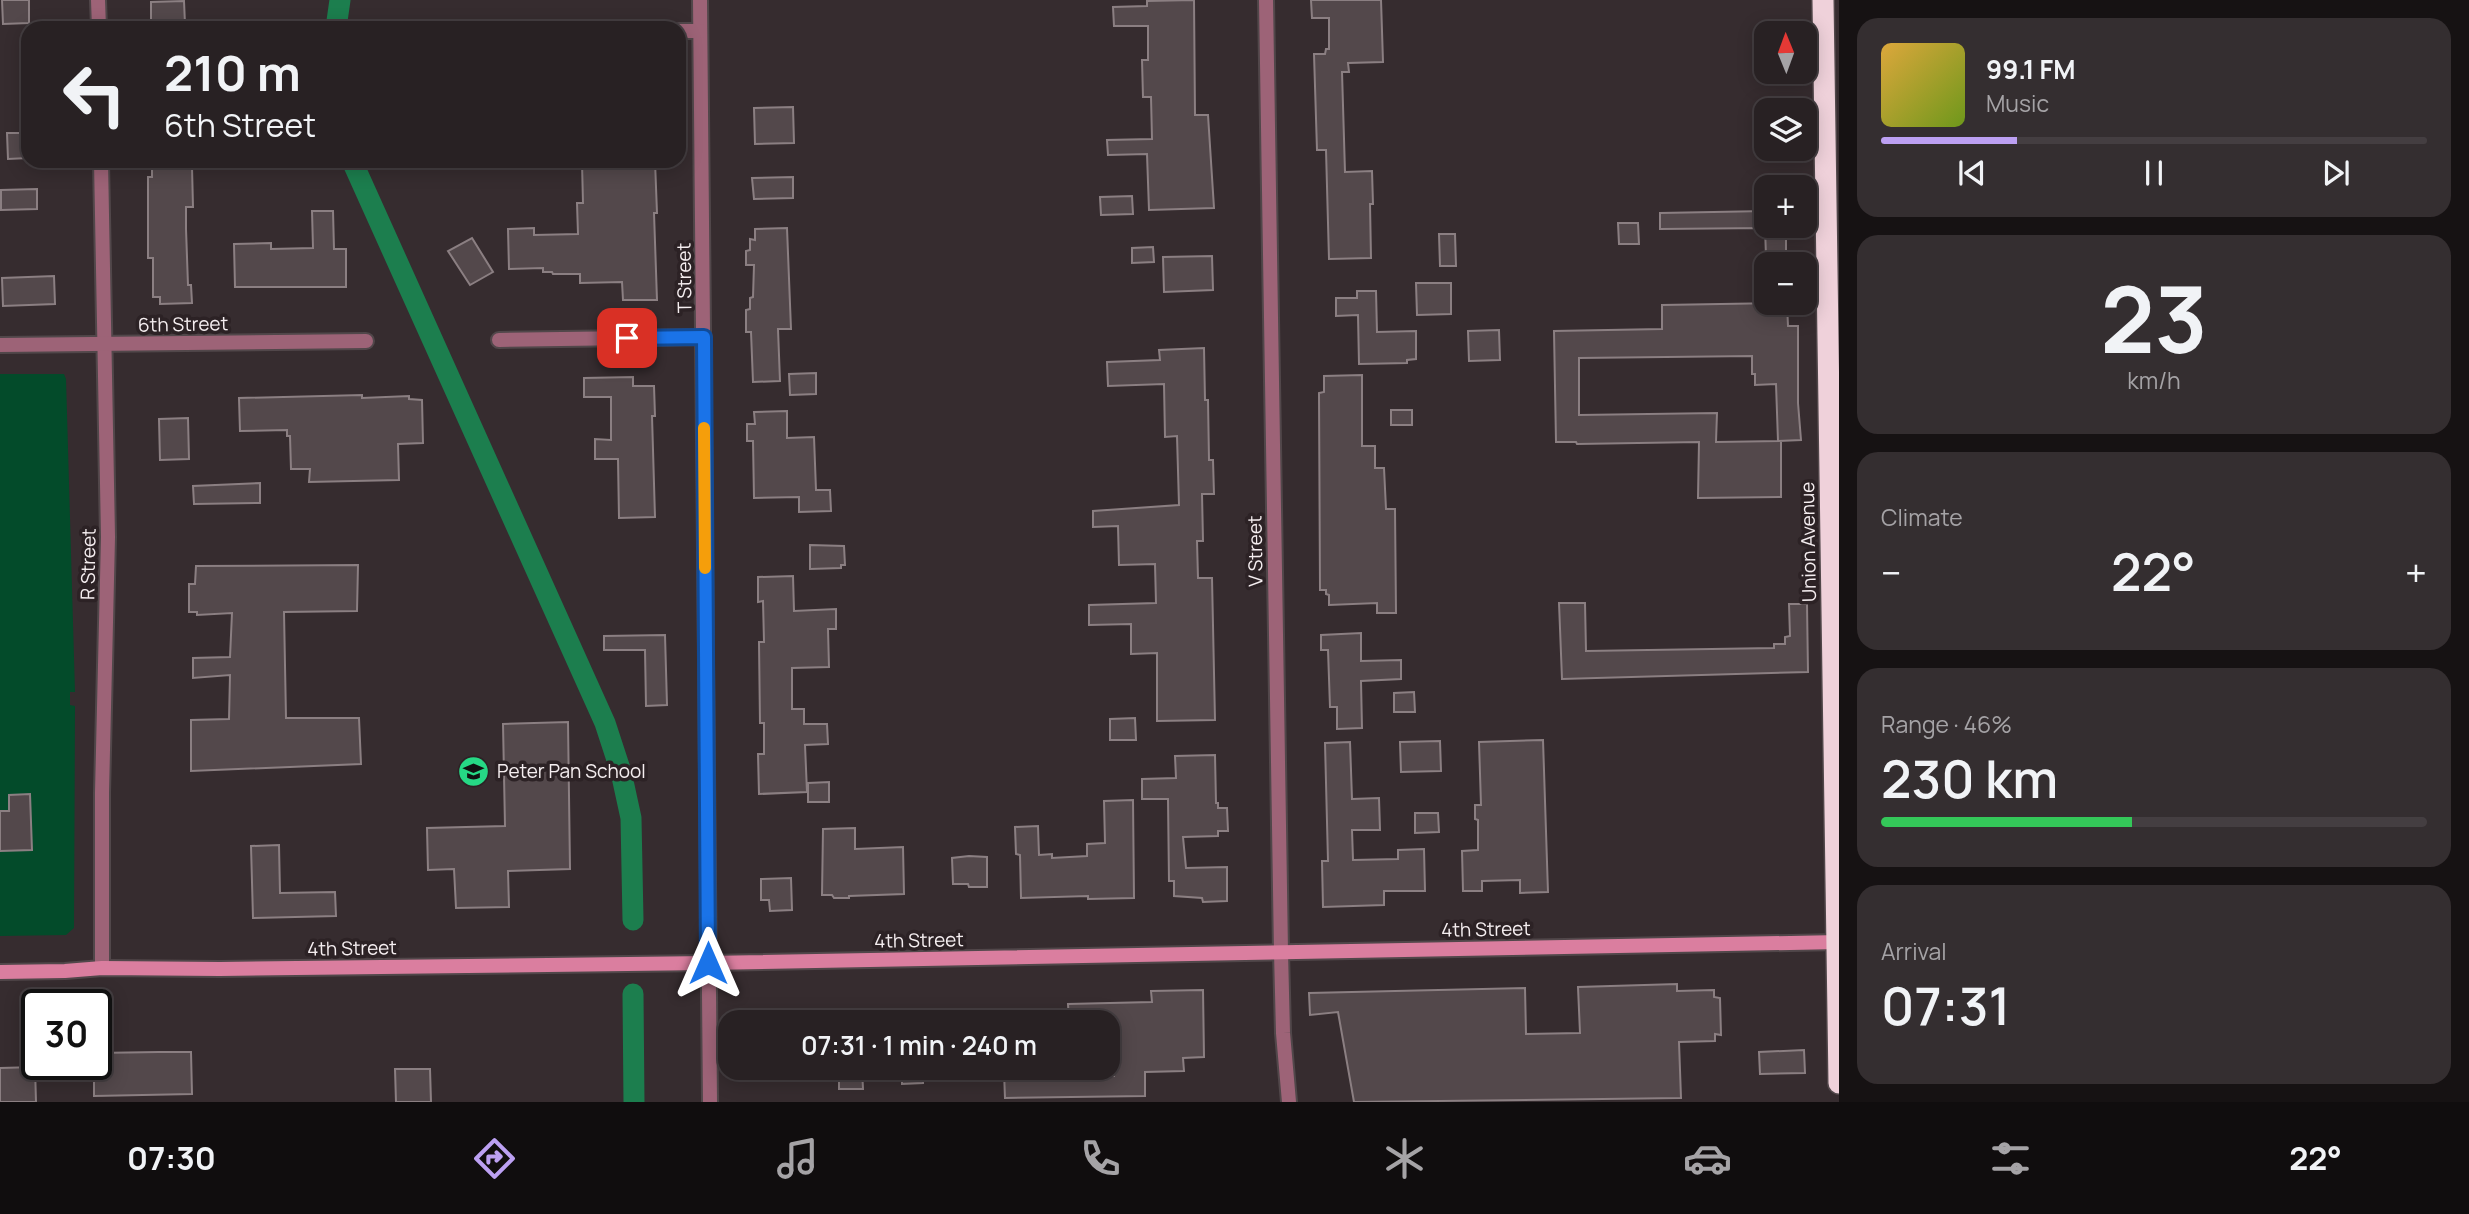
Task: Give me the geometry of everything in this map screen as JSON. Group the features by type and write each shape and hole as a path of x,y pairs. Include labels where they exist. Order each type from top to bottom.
{"highway":[{"name":"Union Avenue","path":"1823,0 1839,1083"}],"street":[{"path":"98,0 99,21"},
{"name":"T Street","path":"700,0 710,1102"},
{"name":"V Street","path":"1266,0 1281,952 1283,1033 1289,1102"},
{"path":"686,31 700,30"},
{"name":"R Street","path":"101,168 108,537 102,793 102,968"},
{"path":"499,340 704,337"},
{"name":"6th Street","path":"0,345 366,341"},
{"name":"4th Street","path":"0,972 102,968 708,963 1838,942"}],"green space":[{"path":"0,374 64,374 66,379 75,692 70,692 70,705 75,706 74,928 66,935 0,936"}],"building":[{"path":"2,0 29,0 29,21 3,24"},
{"path":"1194,0 1195,115 1208,115 1214,208 1149,210 1147,154 1108,155 1107,140 1152,139 1151,97 1143,97 1142,60 1148,60 1148,26 1114,26 1113,7 1147,6 1147,1"},
{"path":"1311,0 1381,0 1383,62 1348,63 1349,72 1342,72 1345,172 1372,171 1371,258 1329,259 1326,150 1317,150 1314,54 1325,54 1326,49 1329,49 1329,18 1312,18"},
{"path":"184,1 185,21 151,21 151,2"},
{"path":"793,107 794,143 755,144 754,108"},
{"path":"7,133 21,133 21,158 8,159"},
{"path":"152,168 192,168 193,207 186,207 188,285 191,285 192,303 160,304 160,297 153,297 153,258 148,258 148,177 152,177"},
{"path":"582,168 655,168 657,300 623,300 622,282 580,283 580,274 553,274 543,272 543,268 509,269 508,229 534,228 534,235 578,234 577,203 583,203"},
{"path":"793,177 793,198 754,199 752,178"},
{"path":"37,189 37,209 1,210 1,190"},
{"path":"1132,196 1133,214 1101,215 1100,197"},
{"path":"312,211 333,211 334,249 346,249 346,287 235,287 234,244 271,243 271,249 313,248"},
{"path":"1754,211 1754,228 1660,229 1660,213"},
{"path":"1618,223 1638,223 1639,244 1619,244"},
{"path":"787,228 791,329 778,329 780,381 753,382 751,332 746,332 746,310 750,309 750,298 753,297 754,265 746,265 746,251 750,250 750,239 755,240 755,229"},
{"path":"1439,234 1455,234 1456,266 1440,266"},
{"path":"472,238 493,272 470,285 448,251"},
{"path":"1765,238 1786,238 1786,252 1766,252"},
{"path":"1153,247 1154,262 1132,263 1132,248"},
{"path":"1212,256 1213,290 1164,292 1163,257"},
{"path":"54,276 55,304 3,306 2,278"},
{"path":"1416,283 1451,283 1451,314 1417,315"},
{"path":"1357,291 1376,291 1377,332 1416,331 1416,359 1407,360 1407,363 1359,364 1358,315 1336,316 1336,298 1357,298"},
{"path":"1754,304 1754,315 1788,315 1788,326 1798,326 1801,440 1778,441 1776,384 1755,385 1752,356 1579,358 1579,415 1717,413 1716,442 1781,441 1781,497 1698,498 1699,442 1556,442 1554,331 1662,329 1662,305"},
{"path":"1499,330 1500,360 1469,361 1468,331"},
{"path":"1204,348 1209,460 1213,460 1214,494 1202,494 1203,541 1197,541 1198,578 1212,578 1215,720 1157,721 1157,653 1131,654 1131,624 1089,625 1089,605 1156,603 1155,564 1119,565 1118,526 1093,527 1093,511 1179,505 1177,436 1165,437 1164,384 1108,386 1107,362 1160,360 1159,350"},
{"path":"816,373 816,394 790,395 789,374"},
{"path":"1362,375 1362,446 1375,446 1375,468 1384,468 1386,509 1395,509 1396,613 1377,613 1377,603 1329,605 1326,590 1320,590 1319,393 1324,392 1324,376"},
{"path":"633,377 633,386 654,386 655,416 652,416 655,517 619,518 618,459 595,459 595,439 611,440 611,397 584,397 584,378"},
{"path":"362,395 362,398 409,396 409,399 422,400 423,443 398,444 399,480 309,482 310,469 291,469 290,436 287,436 287,430 240,431 239,398"},
{"path":"1391,410 1412,410 1412,425 1391,425"},
{"path":"787,411 787,438 814,437 816,490 830,490 831,511 799,512 799,497 754,498 753,441 747,441 747,424 755,424 754,412"},
{"path":"188,418 189,459 160,460 159,419"},
{"path":"260,483 260,503 194,504 193,486"},
{"path":"810,545 844,546 845,565 841,565 841,568 810,569"},
{"path":"358,565 357,611 284,612 286,718 359,718 361,764 191,771 191,720 229,719 230,675 193,678 193,658 230,657 232,613 197,615 197,612 189,612 189,584 195,584 196,566"},
{"path":"793,576 794,611 836,609 836,629 828,629 829,667 792,668 792,709 804,709 804,724 827,724 828,744 805,745 807,792 759,794 758,754 764,754 764,723 760,723 759,642 764,642 763,601 758,602 758,577"},
{"path":"1559,603 1585,603 1586,651 1774,648 1774,644 1785,644 1785,637 1790,636 1789,604 1807,604 1808,672 1562,679"},
{"path":"1361,633 1361,661 1401,660 1401,679 1361,681 1362,728 1337,729 1337,707 1330,707 1328,650 1321,650 1321,635"},
{"path":"665,635 667,705 646,706 645,650 604,650 604,636"},
{"path":"1414,692 1415,712 1394,712 1394,693"},
{"path":"1135,718 1136,740 1110,740 1110,719"},
{"path":"568,722 570,869 508,871 509,907 456,908 454,869 428,870 427,828 505,826 503,724"},
{"path":"1543,740 1548,892 1520,893 1520,880 1482,881 1482,891 1463,891 1462,851 1478,850 1475,805 1481,805 1479,742"},
{"path":"1440,741 1441,771 1401,772 1400,742"},
{"path":"1350,742 1352,799 1379,798 1380,830 1352,830 1353,860 1398,859 1398,850 1424,849 1425,891 1384,891 1384,905 1323,907 1322,861 1328,861 1325,743"},
{"path":"1215,755 1216,803 1218,808 1227,808 1228,831 1218,831 1218,836 1183,837 1186,868 1227,867 1227,901 1203,902 1202,898 1174,896 1174,881 1169,881 1168,799 1142,799 1142,779 1176,778 1175,756"},
{"path":"829,782 829,802 808,802 808,783"},
{"path":"30,794 32,850 0,851 0,811 9,811 9,795"},
{"path":"1133,800 1134,898 1021,898 1020,855 1016,854 1015,827 1038,826 1039,855 1052,854 1052,858 1087,856 1087,844 1105,843 1104,801"},
{"path":"1415,813 1438,813 1439,832 1415,833"},
{"path":"855,828 855,849 903,847 904,894 849,898 822,895 823,829"},
{"path":"279,845 280,893 335,892 336,916 253,918 251,846"},
{"path":"987,857 987,887 953,884 952,858"},
{"path":"791,878 792,910 770,911 769,900 761,900 761,879"},
{"path":"1677,984 1677,991 1714,990 1714,997 1720,998 1721,1035 1715,1034 1715,1041 1679,1042 1681,1098 1354,1102 1338,1012 1310,1015 1309,993 1525,988 1526,1034 1580,1033 1578,987"},
{"path":"1203,990 1204,1057 1183,1058 1184,1071 1145,1072 1145,1096 1005,1098 1004,1080 1120,1080 1120,1010 1068,1010 1068,1004 1152,1002 1151,991"},
{"path":"1804,1050 1805,1073 1760,1074 1759,1052"},
{"path":"191,1052 192,1094 94,1096 94,1080 112,1080 112,1053"},
{"path":"21,1067 21,1080 35,1080 36,1102 0,1102 0,1068"},
{"path":"395,1069 430,1069 431,1102 396,1102"},
{"path":"839,1080 863,1080 863,1089 839,1089"},
{"path":"902,1080 923,1080 923,1083 902,1084"}],"waterway":[{"path":"337,21 340,0"},
{"path":"355,168 605,723 621,772 631,818 633,920"},
{"path":"633,994 634,1102"}],"slow traffic":[{"path":"704,428 705,568"}],"place":[{"name":"Peter Pan School","path":"474,771"}],"route":[{"path":"627,338 704,337 708,963"}]}
